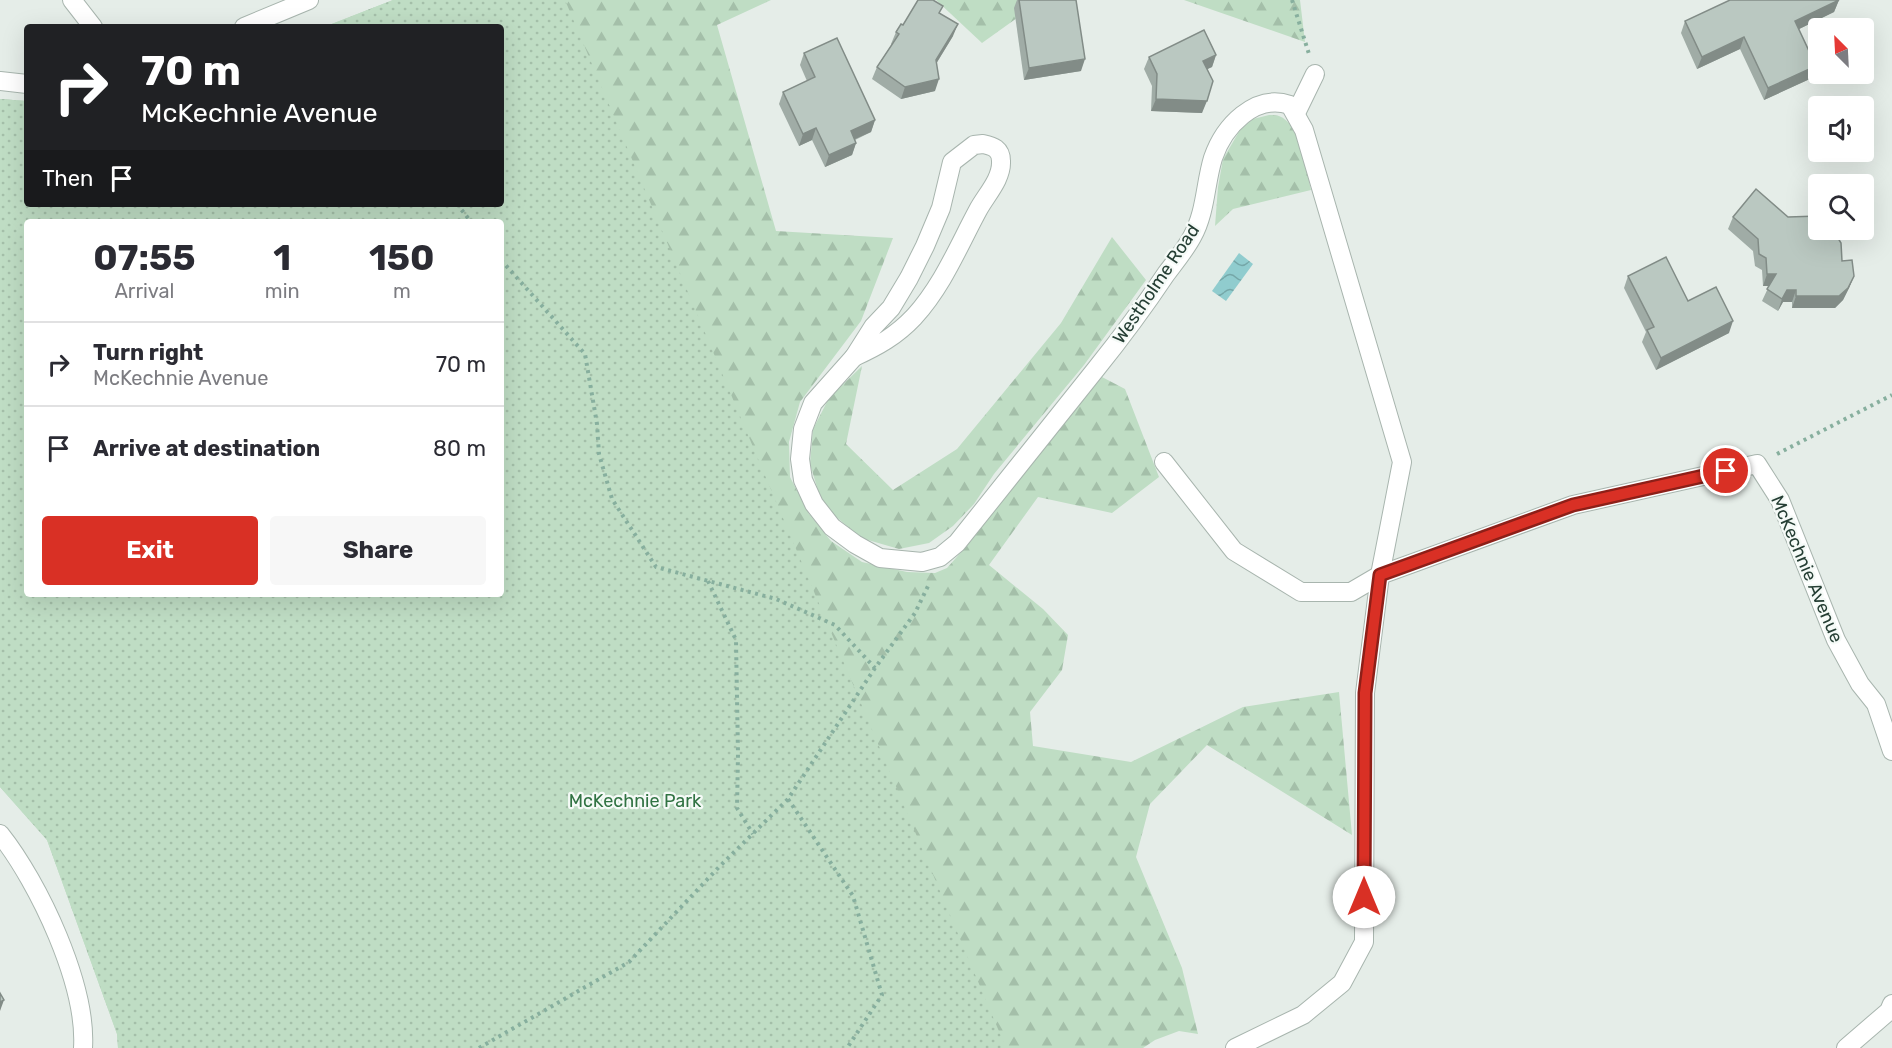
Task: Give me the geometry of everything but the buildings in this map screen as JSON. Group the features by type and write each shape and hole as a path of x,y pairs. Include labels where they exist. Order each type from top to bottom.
{"street":[{"path":"72,0 91,24"},
{"path":"251,24 309,0"},
{"path":"1235,1048 1303,1015 1342,983 1364,942 1365,693 1380,575 1402,462 1304,130 1296,113 1315,74"},
{"path":"0,81 24,84"},
{"name":"Westholme Road","path":"940,557 957,543 1133,323 1192,236 1202,214 1213,158 1223,137 1233,124 1253,107 1268,102 1282,102 1290,105 1296,113"},
{"path":"854,357 882,345 913,318 935,291 978,209 998,177 1000,152 994,147 983,144 974,145 952,162 941,208 909,278 891,309 873,327 854,357 813,403 803,429 800,459 802,480 814,504 832,527 855,544 880,558 922,562 940,557"},
{"path":"1164,462 1234,551 1301,592 1351,592 1380,575 1573,505 1757,464"},
{"name":"McKechnie Avenue","path":"1757,464 1780,500 1836,640 1860,684 1884,705 1892,751"},
{"path":"0,834 37,892 63,947 81,1010 83,1048"},
{"path":"1846,1048 1889,1011 1892,1004"}],"path":[{"path":"1292,0 1315,74"},
{"path":"459,207 469,219"},
{"path":"504,263 585,354 597,424 599,454 612,499 656,567 776,599 836,625 875,668"},
{"path":"1757,464 1892,395"},
{"path":"479,1048 629,962 788,799 875,668 915,613 940,557"},
{"path":"708,581 736,640 737,808 753,834"},
{"path":"788,799 853,896 882,995 847,1048"}],"green space":[{"name":"McKechnie Park","path":"393,0 771,0 717,25 776,231 893,238 861,321 800,402 789,442 790,477 809,514 831,541 862,562 907,572 935,573 947,568 971,541 1011,487 1102,377 1125,389 1159,477 1112,513 1038,497 989,565 1043,609 1068,635 1062,670 1030,712 1033,746 1131,762 1243,707 1339,692 1352,835 1207,745 1150,804 1136,857 1182,968 1198,1034 1179,1031 1155,1040 1143,1048 118,1048 117,1034 47,840 0,787 0,99 24,101 24,207 504,207 504,24 332,24"},
{"name":"McKechnie Park","path":"393,0 565,0 1006,1048 118,1048 117,1034 47,840 0,787 0,99 24,101 24,207 504,207 504,24 332,24"},
{"path":"936,0 1042,0 982,43"},
{"path":"1184,0 1300,0 1305,42"},
{"path":"1269,115 1279,116 1286,120 1292,128 1305,160 1311,190 1233,209 1215,226 1223,159 1240,130 1253,119"},
{"path":"1112,237 1146,280 1084,365 994,474 974,504 953,526 929,543 899,549 861,538 834,515 820,497 810,464 813,429 829,398 862,366 846,444 893,490 957,449 1061,323"}],"water":[{"path":"1239,253 1253,264 1226,301 1212,291"}],"route":[{"path":"1364,897 1365,693 1380,575 1573,505 1726,471"}]}
